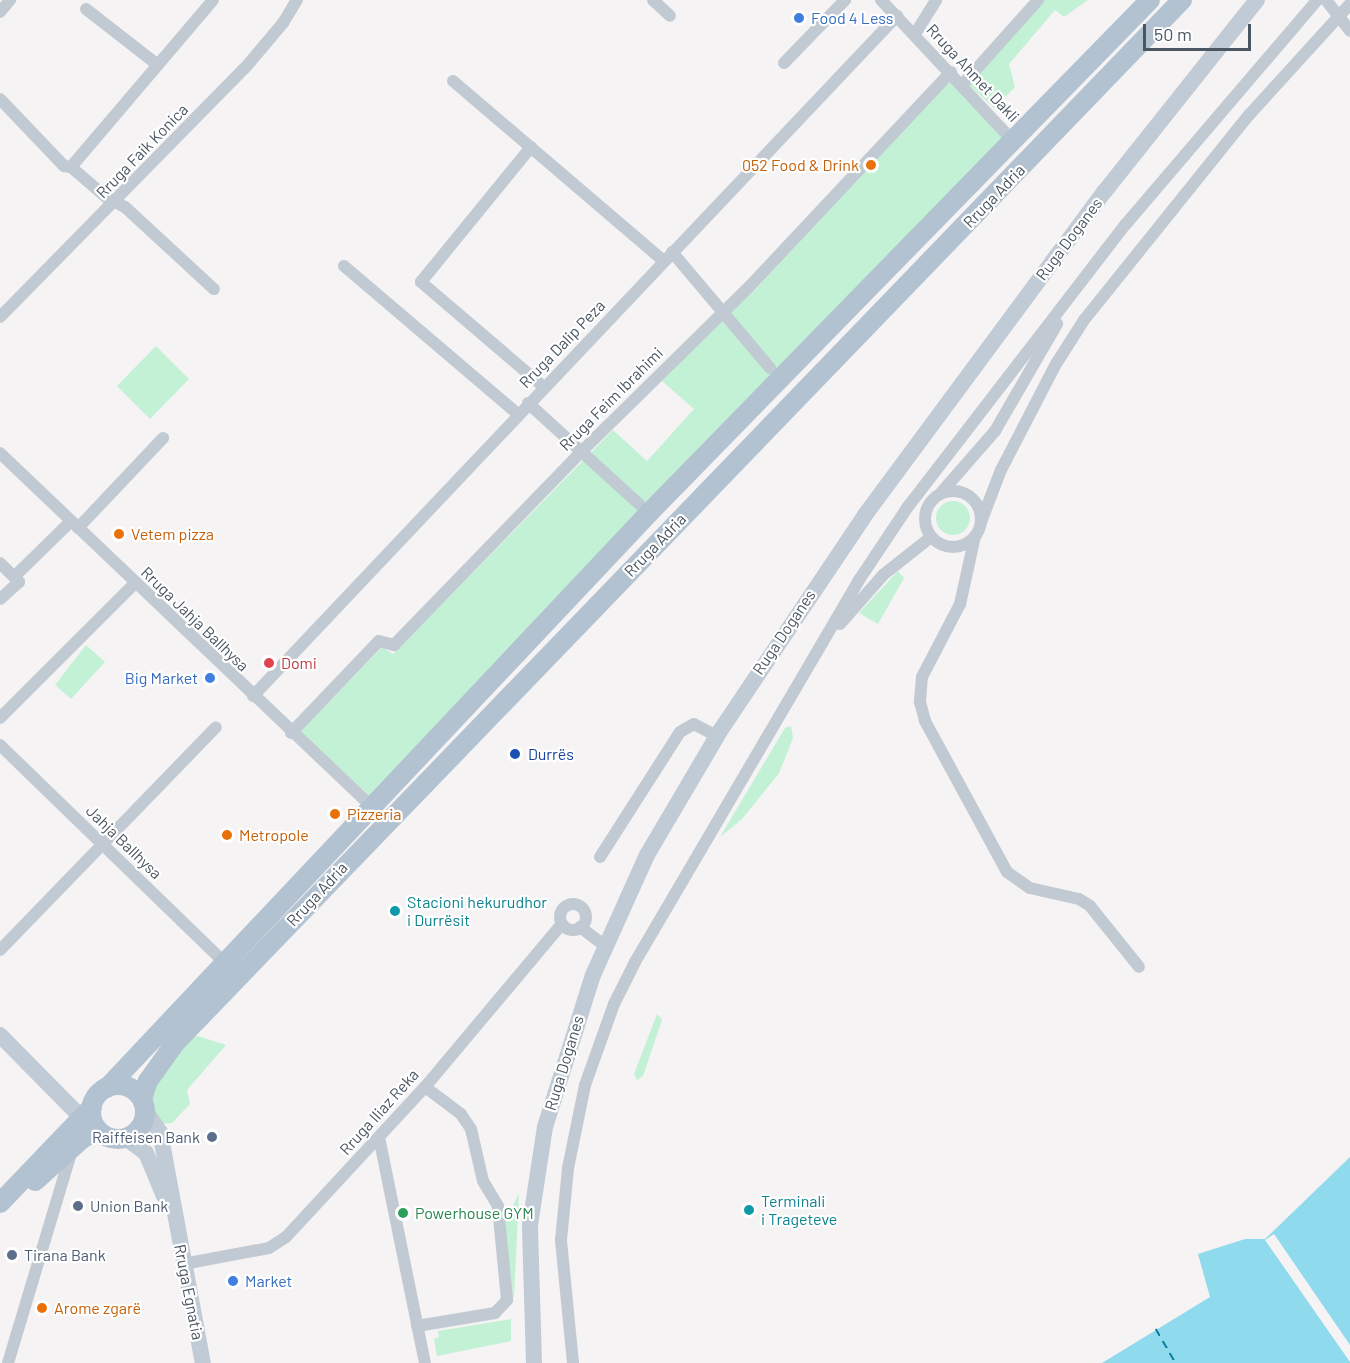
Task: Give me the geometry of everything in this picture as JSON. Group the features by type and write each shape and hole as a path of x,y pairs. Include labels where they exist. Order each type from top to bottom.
{"main road":[{"name":"Rruga Adria","path":"106,1088 649,513 1014,142 1150,0"},
{"name":"Rruga Adria","path":"143,1104 151,1075 174,1043 1182,0"},
{"name":"Ruga Doganes","path":"534,1363 529,1266 537,1169 561,1066 607,943 667,819 717,736 821,578 914,447 1150,132 1257,0"},
{"path":"0,1035 86,1112 98,1131 112,1138 126,1138 141,1127 143,1104 128,1087 106,1088 86,1112 0,1204"},
{"name":"Rruga Egnatia","path":"143,1104 160,1132 174,1222 203,1363"},
{"path":"0,1204 72,1148 98,1131"},
{"name":"Rruga Egnatia","path":"126,1138 146,1153 174,1222"}],"street":[{"path":"0,12 10,0"},
{"path":"71,167 213,0"},
{"name":"Rruga Faik Konica","path":"0,317 116,202 245,68 283,23 297,0"},
{"path":"653,0 670,16"},
{"path":"784,63 845,0"},
{"name":"Rruga Ahmet Dakli","path":"881,0 963,84 1014,142"},
{"path":"915,34 936,0"},
{"path":"963,84 1038,0"},
{"path":"573,1363 562,1272 563,1206 576,1125 596,1052 614,1004 662,913 827,638 859,580 907,508 1087,274 1217,113 1317,0"},
{"path":"1326,0 1350,31"},
{"path":"1139,967 1090,906 1079,899 1030,888 1007,872 925,721 920,702 922,677 960,604 975,536 1001,470 1056,364 1084,320 1227,141 1350,4"},
{"path":"86,9 158,65"},
{"name":"Rruga Dalip Peza","path":"253,696 528,403 897,16"},
{"name":"Rruga Feim Ibrahimi","path":"291,733 379,641 394,645 581,452 723,309 749,287 951,72"},
{"path":"453,81 531,147 668,256 723,309 770,368"},
{"path":"0,99 64,166 71,167 116,202 214,289"},
{"path":"531,147 421,282 544,387"},
{"path":"344,266 518,414"},
{"path":"975,536 966,544 952,547 931,537 925,519 935,498 995,431 1087,274"},
{"path":"528,403 640,505"},
{"path":"14,577 74,524 163,438"},
{"name":"Rruga Jahja Ballhysa","path":"0,453 134,584 371,806"},
{"path":"907,508 954,491 969,495 977,504 981,522"},
{"path":"827,638 883,575 931,537"},
{"path":"0,563 19,582 0,599"},
{"path":"0,718 134,584"},
{"path":"600,857 680,732 693,724 717,736"},
{"path":"3,942 216,727"},
{"name":"Jahja Ballhysa","path":"0,745 224,962"},
{"path":"583,924 570,930 562,924 562,909 571,903 581,906 583,924 607,943"},
{"name":"Rruga Iliaz Reka","path":"183,1264 277,1244 425,1087 562,924"},
{"path":"417,1326 495,1313 505,1305 507,1292 498,1206 483,1181 471,1129 461,1114 425,1087"},
{"path":"378,1137 425,1363"},
{"path":"8,1363 72,1148"}],"green space":[{"path":"1044,0 1088,0 1064,17 1055,10 1009,64 1015,87 994,108 969,85"},
{"path":"951,78 1009,143 372,798 300,732 382,647 393,654 613,430 647,461 694,409 662,381 720,317 753,292"},
{"path":"156,346 189,379 150,419 117,386"},
{"path":"953,501 965,506 970,518 965,530 953,535 941,530 936,518 941,506"},
{"path":"898,571 904,578 878,624 859,613"},
{"path":"86,645 105,662 71,699 55,685"},
{"path":"791,726 793,738 779,773 742,819 720,837 785,728"},
{"path":"657,1014 662,1020 643,1076 637,1080 634,1074"},
{"path":"198,1036 226,1045 187,1090 190,1104 172,1123 161,1124 151,1104 152,1086 184,1040"},
{"path":"519,1194 514,1297 511,1298 505,1231 506,1218"},
{"path":"511,1319 511,1341 437,1356 434,1339 439,1337 438,1331"}],"water":[{"path":"1350,1157 1350,1363 1102,1363 1210,1297 1198,1254 1245,1239 1265,1239"}],"pier":[{"path":"1274,1234 1350,1345 1350,1362 1265,1240"}],"ferry route":[{"path":"1156,1329 1176,1363"}],"place":[{"name":"Food 4 Less","path":"799,18"},
{"name":"052 Food & Drink","path":"871,165"},
{"name":"Vetem pizza","path":"119,534"},
{"name":"Domi","path":"269,663"},
{"name":"Big Market","path":"210,678"},
{"name":"Durrës","path":"515,754"},
{"name":"Pizzeria","path":"335,814"},
{"name":"Metropole","path":"227,835"},
{"name":"Stacioni hekurudhor i Durrësit","path":"395,911"},
{"name":"Raiffeisen Bank","path":"212,1137"},
{"name":"Union Bank","path":"78,1206"},
{"name":"Terminali i Trageteve","path":"749,1210"},
{"name":"Powerhouse GYM","path":"403,1213"},
{"name":"Tirana Bank","path":"12,1255"},
{"name":"Market","path":"233,1281"},
{"name":"Arome zgarë","path":"42,1308"}]}
